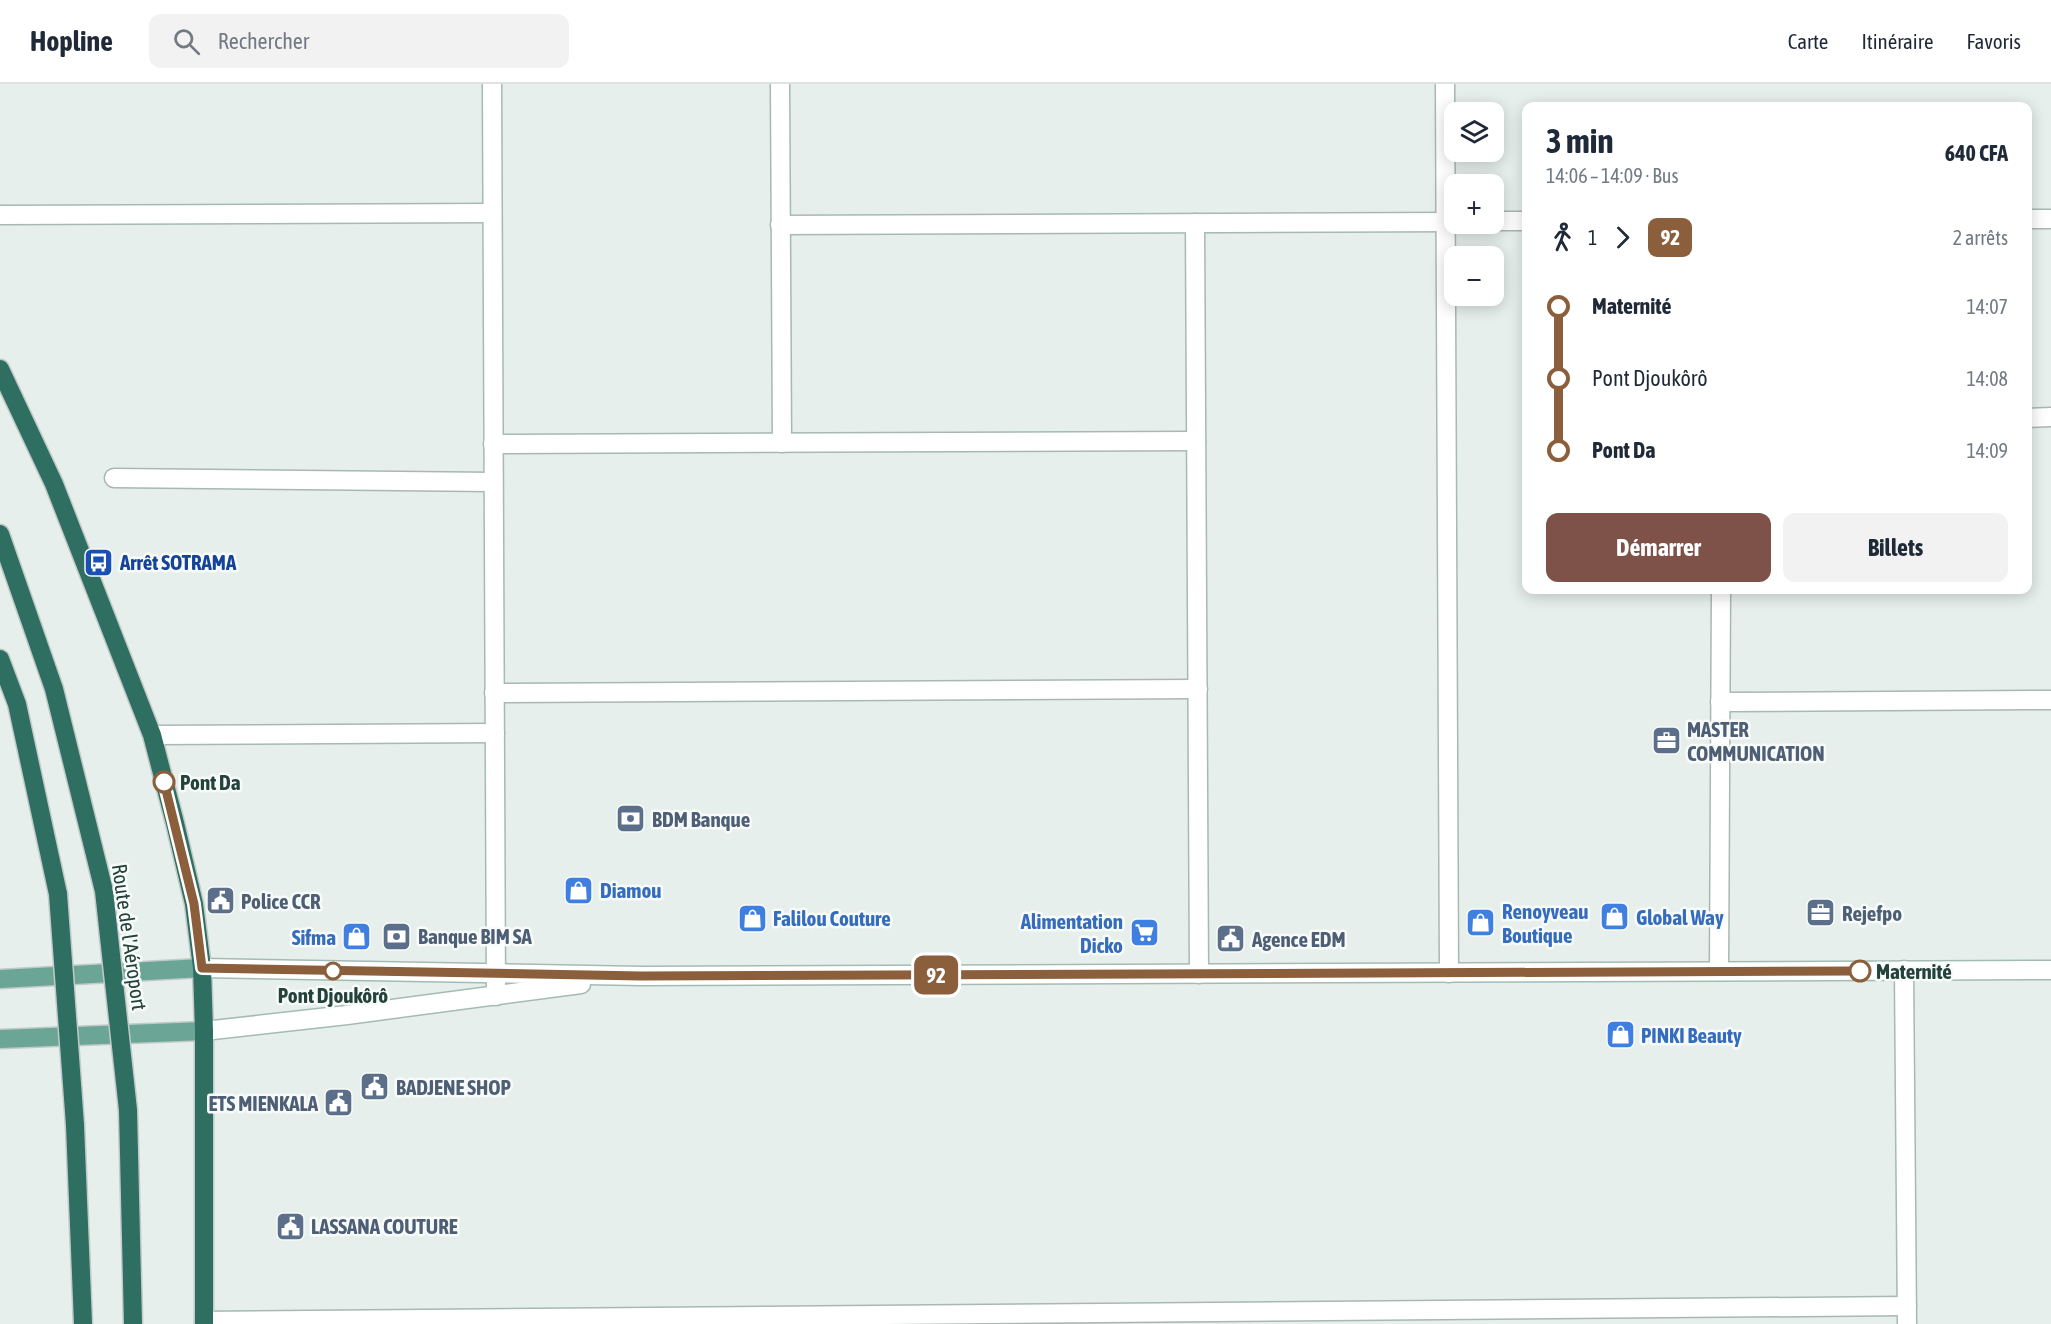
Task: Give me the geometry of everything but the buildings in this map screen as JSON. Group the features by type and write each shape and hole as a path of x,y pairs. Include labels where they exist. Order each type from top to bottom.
{"highway":[{"path":"0,369 54,484 152,735 194,904 202,968 204,1031 204,1323"},
{"name":"Route de l'Aéroport","path":"0,534 54,689 104,891 128,1110 133,1324"},
{"path":"0,659 17,704 58,894 75,1125 83,1324"}],"main road":[{"path":"0,979 202,968"},
{"path":"0,1039 204,1031"}],"street":[{"path":"492,84 496,996"},
{"path":"780,84 782,443"},
{"path":"1445,84 1448,174"},
{"path":"0,216 492,213"},
{"path":"2032,219 2051,219"},
{"path":"1504,221 1522,221"},
{"path":"780,225 1444,222"},
{"path":"1195,223 1199,974"},
{"path":"1449,973 1450,234"},
{"path":"2032,418 2051,417"},
{"path":"493,444 1196,441"},
{"path":"114,478 493,482"},
{"path":"1719,971 1721,594"},
{"path":"494,693 1198,689"},
{"path":"1720,702 2051,700"},
{"path":"152,735 495,733"},
{"path":"202,968 641,976 2051,970"},
{"path":"204,1323 1907,1315 1904,970"},
{"path":"204,1031 347,1015 641,976"}],"bus line":[{"name":"92","path":"164,782 194,904 202,968 641,976 1860,971"}],"place":[{"name":"Arrêt SOTRAMA","path":"99,562"},
{"name":"MASTER COMMUNICATION","path":"1666,741"},
{"name":"Pont Da","path":"164,782"},
{"name":"BDM Banque","path":"631,819"},
{"name":"Diamou","path":"579,890"},
{"name":"Police CCR","path":"220,901"},
{"name":"Rejefpo","path":"1821,913"},
{"name":"Global Way","path":"1615,917"},
{"name":"Falilou Couture","path":"752,918"},
{"name":"Renoyveau Boutique","path":"1481,923"},
{"name":"Alimentation Dicko","path":"1144,933"},
{"name":"Banque BIM SA","path":"397,936"},
{"name":"Sifma","path":"357,937"},
{"name":"Agence EDM","path":"1231,939"},
{"name":"Pont Djoukôrô","path":"333,971"},
{"name":"Maternité","path":"1860,971"},
{"name":"PINKI Beauty","path":"1620,1035"},
{"name":"BADJENE SHOP","path":"375,1087"},
{"name":"ETS MIENKALA","path":"339,1103"},
{"name":"LASSANA COUTURE","path":"290,1226"}]}
